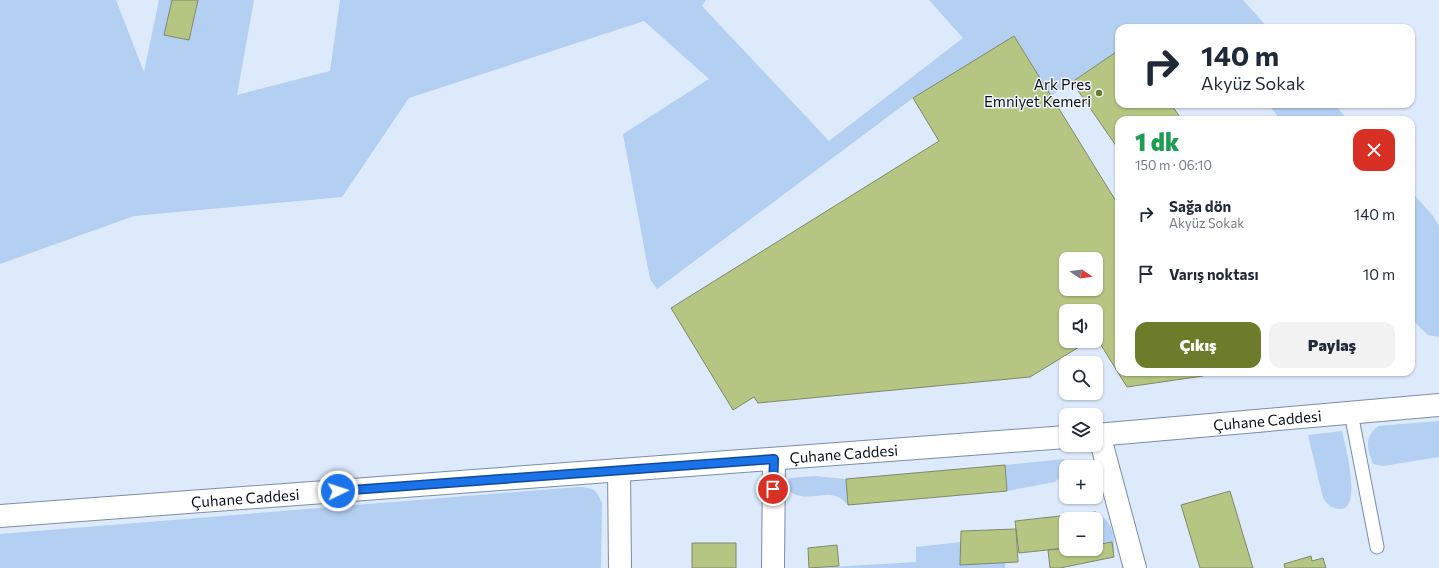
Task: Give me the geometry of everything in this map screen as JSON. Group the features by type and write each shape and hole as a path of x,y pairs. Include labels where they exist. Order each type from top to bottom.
{"main road":[{"name":"Çuhane Caddesi","path":"1103,434 1439,405"},
{"name":"Çuhane Caddesi","path":"0,516 1059,438"},
{"path":"1102,452 1136,568"},
{"path":"773,568 774,459"},
{"path":"619,470 620,568"}],"lane":[{"path":"1351,413 1376,547"}],"shaded area":[{"path":"0,0 116,0 144,72 159,0 254,0 237,95 330,71 340,0 706,0 702,6 829,141 963,38 929,0 1243,0 1264,24 1115,24 1115,53 1051,96 1014,36 913,98 657,289 650,279 623,134 709,79 644,21 409,98 342,197 134,216 0,264"},
{"path":"1271,108 1338,108 1344,116 1278,116"},
{"path":"1415,196 1433,216 1439,226 1439,337 1428,335 1415,323"},
{"path":"1439,421 1439,457 1383,466 1373,464 1369,453 1368,444 1370,434 1378,426"},
{"path":"1342,431 1349,461 1351,487 1350,498 1347,506 1341,509 1330,506 1323,498 1308,435"},
{"path":"1064,459 1064,460 1059,460 1059,479 1054,482 1007,491 1005,465"},
{"path":"814,476 846,479 848,505 843,500 832,495 797,495 785,486 790,478"},
{"path":"578,487 591,489 596,492 602,503 601,568 0,568 0,534"},
{"path":"1103,517 1107,521 1112,531 1114,557 1112,542 1103,543"},
{"path":"961,542 1005,562 1005,568 814,568 916,562 916,547"}],"building":[{"path":"172,0 198,0 189,40 164,35"},
{"path":"1014,36 1115,200 1115,368 1103,348 1103,304 1059,304 1059,348 1078,348 1064,356 1059,356 1059,359 1030,377 758,403 754,397 733,410 671,308 939,141 913,98"},
{"name":"Ark Pres Emniyet Kemeri","path":"1115,53 1115,108 1174,108 1179,116 1115,116 1115,144 1072,82"},
{"path":"1120,376 1203,376 1127,387"},
{"path":"1005,465 1007,491 848,505 846,479"},
{"path":"1230,491 1253,568 1200,568 1181,505"},
{"path":"1059,516 1059,549 1019,553 1015,521"},
{"path":"1016,529 1018,562 960,565 961,531"},
{"path":"1112,542 1114,557 1060,568 1050,568 1048,550 1059,549 1059,556 1103,556 1103,544"},
{"path":"692,543 736,543 736,568 692,568"},
{"path":"837,545 839,566 809,568 808,548"},
{"path":"1311,556 1312,561 1323,558 1326,568 1285,568 1284,564"}],"place":[{"name":"Ark Pres Emniyet Kemeri","path":"1099,93"}],"route":[{"path":"338,491 774,459 773,489"}]}
